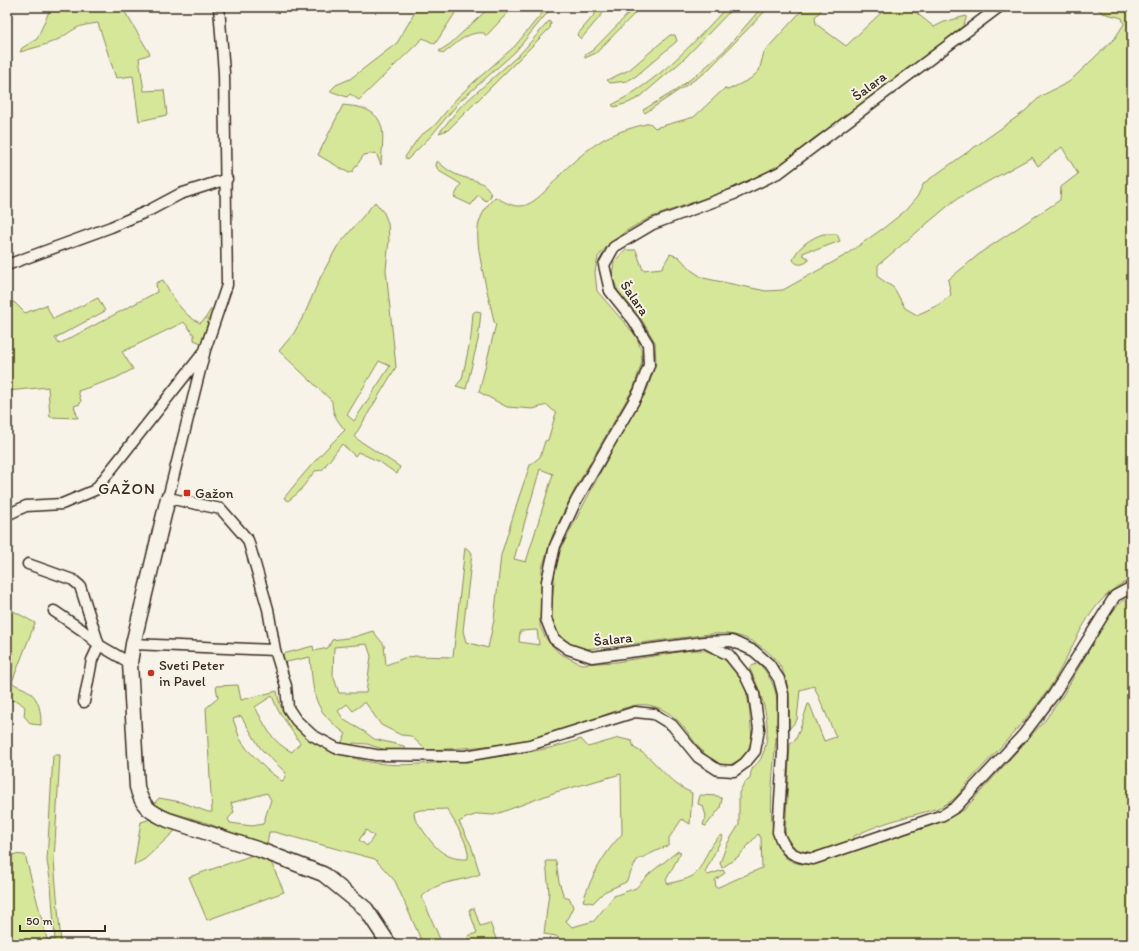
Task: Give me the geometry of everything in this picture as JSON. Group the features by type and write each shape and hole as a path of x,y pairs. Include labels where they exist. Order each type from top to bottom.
{"street":[{"path":"219,7 224,73 228,285 205,350 133,644 130,663 137,787 140,801 154,814 260,850 323,874 366,909 389,944"},
{"name":"Šalara","path":"999,7 780,172 734,194 653,224 614,247 604,265 610,291 634,322 648,344 649,365 640,392 576,501 555,546 546,581 546,619 554,639 568,650 592,657 704,642 732,642 754,651 769,664 779,679 782,694 783,752 778,832 782,844 791,853 800,858 813,859 943,815 956,807 965,799 1032,723 1054,694 1115,596 1132,588"},
{"path":"7,265 111,227 150,210 180,194 227,179"},
{"path":"7,515 26,506 62,504 96,490 205,350"},
{"path":"168,498 221,509 248,540 268,609 275,650 286,686 288,708 296,720 312,735 336,748 376,756 465,756 530,745 635,712 654,714 672,725 698,756 718,770 734,771 745,763 755,751 759,729 754,694 745,675 729,655 704,642"},
{"path":"28,564 73,580 80,586 99,645 92,660 84,702"},
{"path":"54,611 82,630 99,645 130,663"},
{"path":"133,644 275,650"}],"green space":[{"path":"51,7 122,7 150,54 139,58 144,91 164,90 167,115 139,121 133,76 116,78 98,23 80,26 59,39 45,45 20,52 22,48 37,39"},
{"path":"418,7 459,7 435,44 423,38 359,100 350,94 347,97 330,91 336,85 350,79 397,43"},
{"path":"490,7 513,7 486,36 484,33 472,34 462,39 443,54 439,51 450,44"},
{"path":"547,7 552,7 515,52 460,101 431,136 407,160 405,157 419,137 436,124 457,98 515,46"},
{"path":"601,7 608,7 581,39 577,35"},
{"path":"635,7 641,7 596,53 585,58 585,55 593,50"},
{"path":"721,7 734,7 683,60 640,97 628,103 614,107 612,105 659,74 686,50 724,10"},
{"path":"762,7 769,7 706,72 645,113 643,110 675,91 724,51"},
{"path":"805,7 824,7 815,17 816,24 846,46 887,7 909,7 934,27 944,22 966,16 963,26 933,52 908,68 868,101 813,139 786,161 761,175 725,191 649,218 626,231 608,245 598,257 595,272 597,291 636,336 641,349 642,362 634,387 576,487 553,534 542,568 540,626 545,637 559,653 581,664 616,662 691,650 704,650 719,656 735,667 744,681 749,705 752,740 747,752 739,760 728,766 719,763 707,756 700,749 687,731 671,715 661,709 648,705 640,705 619,710 573,728 530,740 478,747 426,750 411,736 401,735 381,725 365,702 353,711 347,704 338,711 344,720 374,739 404,746 406,750 386,750 367,744 353,743 351,748 340,745 346,734 327,717 317,701 314,692 310,657 282,663 283,654 313,646 314,651 328,648 332,640 354,637 373,631 384,645 386,665 404,658 415,656 453,657 465,547 472,553 463,631 466,642 488,648 494,620 501,555 530,465 540,457 545,441 548,440 556,413 547,405 533,409 507,407 479,392 496,324 494,322 478,244 479,223 485,209 495,197 514,206 521,206 534,201 582,155 604,139 615,134 650,123 655,128 694,117 725,88 728,90 750,79 759,71 764,52","holes":["540,469 553,474 526,562 514,559","537,630 539,645 519,642 520,631","367,644 371,656 366,693 339,693 333,675 334,647"]},
{"path":"1095,7 1132,7 1132,579 1116,587 1092,612 1082,627 1048,690 1021,725 952,800 937,808 891,821 868,830 854,836 852,840 824,851 807,853 792,845 785,835 790,743 795,741 808,704 810,705 824,741 836,737 814,686 800,690 797,720 789,729 789,707 786,679 780,665 775,659 756,643 729,634 711,634 583,649 569,644 554,628 551,615 556,558 613,448 647,390 656,363 655,342 640,317 618,291 612,276 614,262 625,250 636,250 643,270 662,268 670,254 679,257 691,270 703,278 766,291 783,290 844,256 885,227 905,211 917,197 924,183 1024,112 1041,96 1069,82 1115,38 1124,24 1122,18 1103,13","holes":["1062,147 1078,174 1061,187 1060,200 983,251 948,280 951,295 938,305 917,315 905,308 894,288 878,277 878,265 955,200 1032,157 1038,166"]},
{"path":"549,21 551,23 550,28 448,130 439,133 460,107 521,53"},
{"path":"670,35 675,35 677,41 636,76 627,81 610,83 607,80 629,70"},
{"path":"343,105 362,108 371,112 377,117 381,124 383,139 381,165 376,153 364,155 352,172 349,173 318,155"},
{"path":"437,161 452,173 486,186 491,196 486,201 478,195 471,205 454,197 461,184 439,171 436,166"},
{"path":"375,202 384,213 388,223 389,240 386,270 396,367 354,437 400,467 397,474 380,462 358,452 355,456 342,444 322,470 315,471 298,493 288,501 284,498 291,489 321,454 345,430 336,417 333,410 332,401 279,351 294,333 305,313 321,276 337,247","holes":["379,361 390,366 354,421 347,415"]},
{"path":"823,234 837,234 840,241 803,253 803,255 808,258 808,261 804,263 798,264 793,260 801,247"},
{"path":"163,280 178,305 193,319 200,323 205,319 211,309 214,311 207,337 201,343 194,340 194,335 184,322 122,352 133,369 116,378 78,391 81,401 80,404 74,406 78,418 50,417 48,387 7,391 7,304 14,302 25,313 46,305 53,319 98,298 105,311 55,338 59,344 157,292 156,283"},
{"path":"476,311 481,312 478,340 466,389 456,386 462,379 471,337 473,313"},
{"path":"1132,595 1132,944 566,944 556,936 544,934 549,892 546,861 556,861 559,882 564,897 570,899 573,907 566,921 572,927 594,921 614,896 636,888 649,874 678,851 681,852 666,880 668,884 691,877 697,872 713,843 721,835 723,836 705,872 708,875 723,870 725,873 715,880 716,888 762,868 761,838 758,834 739,856 722,868 720,863 727,844 739,825 739,793 744,783 750,779 752,770 760,760 766,745 767,722 765,710 758,687 749,667 759,663 771,680 777,701 771,806 772,827 776,844 784,856 790,861 812,865 933,825 964,810 1046,719 1063,695 1108,617 1122,601"},
{"path":"8,608 35,623 12,682 32,694 35,698 40,711 41,725 31,724 24,716 25,707 18,701 7,700 7,682 14,662 7,659"},
{"path":"238,685 241,700 277,691 284,713 297,728 341,754 374,763 401,765 524,753 581,739 588,747 619,738 632,741 634,748 642,752 675,783 692,793 690,824 682,819 669,838 669,845 637,860 626,882 604,892 593,903 583,901 590,883 604,857 622,834 621,774 556,792 494,815 478,814 466,818 459,822 471,845 480,874 442,884 428,891 422,897 442,944 423,944 395,881 375,859 274,832 269,832 267,846 204,822 167,811 154,804 159,798 181,802 208,812 212,812 206,708 218,698 216,686","holes":["272,696 278,710 300,743 292,752 274,739 255,707","241,716 261,749 286,773 283,782 266,769 247,749 240,739 233,719","267,793 271,800 263,824 252,826 230,823 228,819 234,812 231,803","447,809 467,847 468,859 458,859 442,852 436,847 415,819 414,812 420,810","366,830 374,836 367,846 359,840"]},
{"path":"53,755 60,755 54,861 61,944 7,944 7,847 8,854 25,855 47,939 55,940 51,884 47,861"},
{"path":"700,795 718,796 722,799 720,808 706,826 703,825 706,816 703,806 698,804"},
{"path":"151,819 178,828 145,859 134,865 141,822"},
{"path":"256,854 270,860 284,892 207,920 189,877"},
{"path":"474,908 480,926 490,923 498,944 471,944 468,936 477,933 469,910"}],"place":[{"name":"Gažon","path":"187,493"},
{"name":"Sveti Peter in Pavel","path":"151,673"}],"district":[{"name":"GAŽON","path":"127,488"}]}
